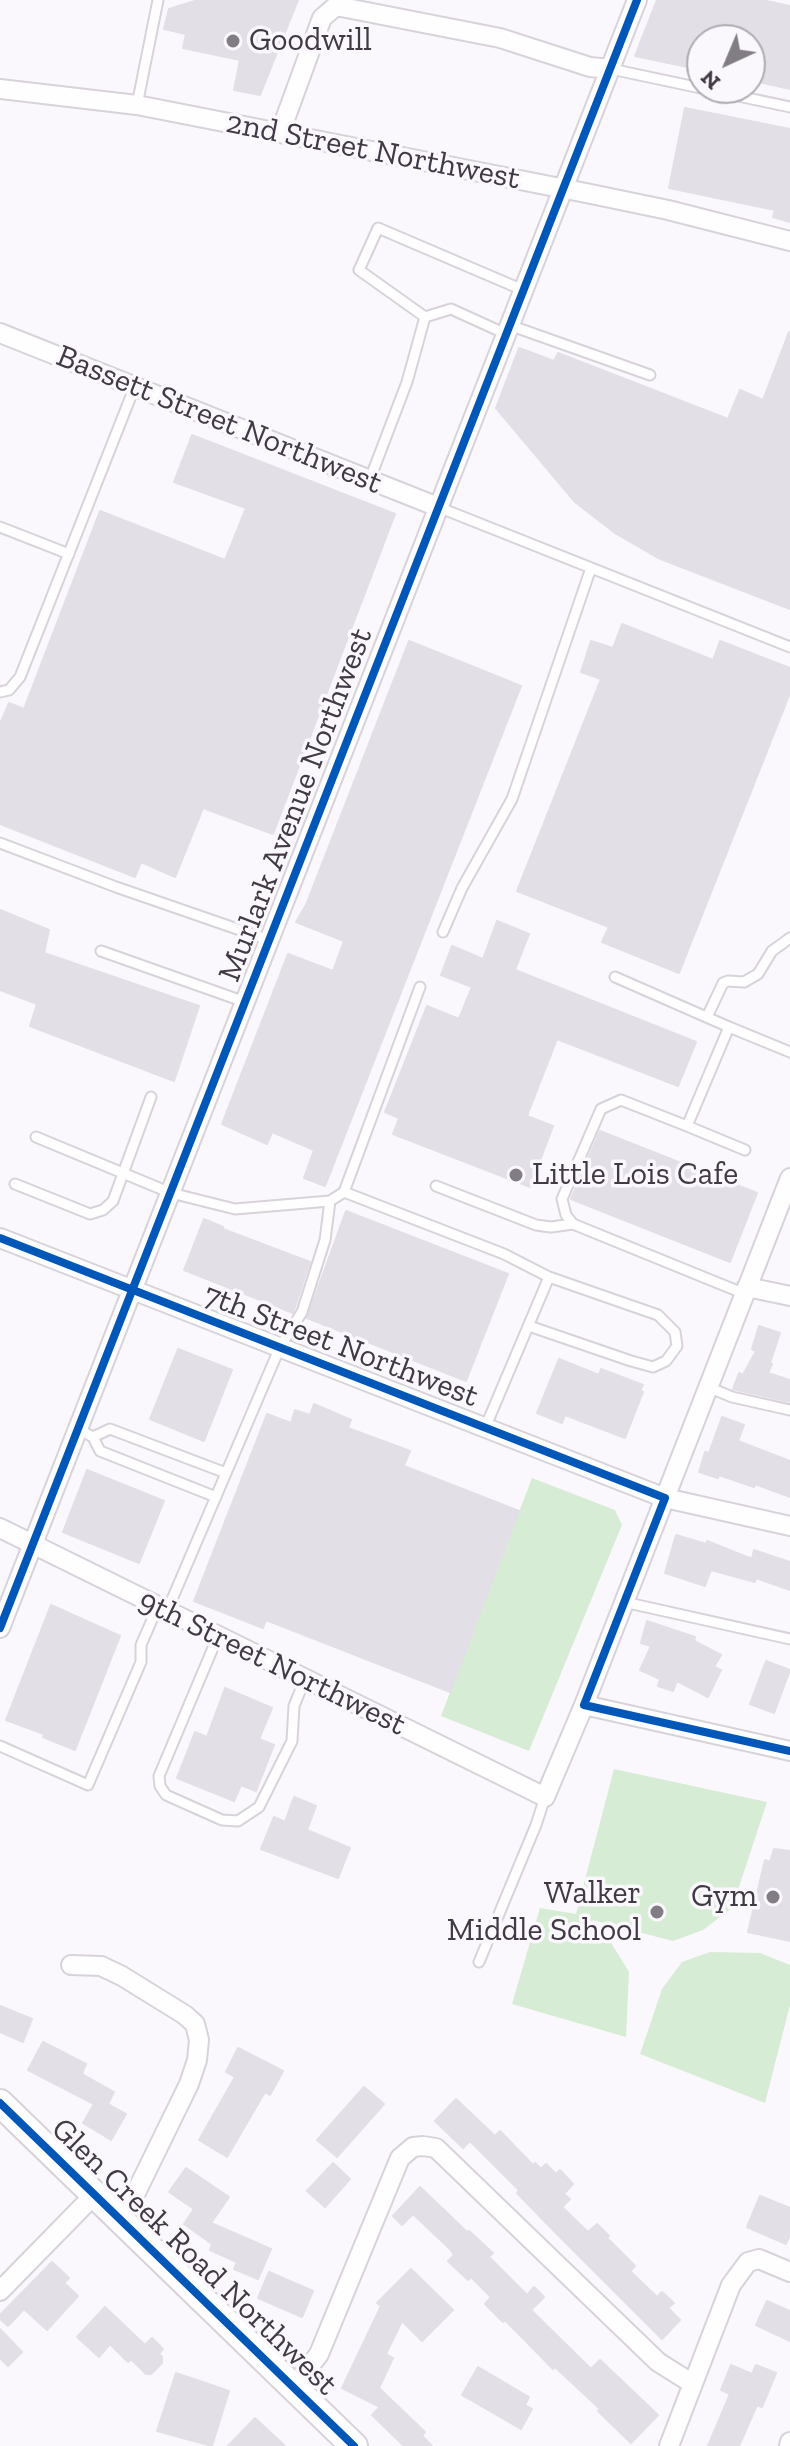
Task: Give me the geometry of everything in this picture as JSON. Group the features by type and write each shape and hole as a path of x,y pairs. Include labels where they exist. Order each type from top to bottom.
{"main road":[{"name":"Glen Creek Road Northwest","path":"0,2103 350,2445"}],"street":[{"name":"Murlark Avenue Northwest","path":"0,1628 33,1544 85,1433 133,1290 637,0"},
{"path":"280,133 322,18 340,4 500,38 590,67 611,69"},
{"name":"2nd Street Northwest","path":"0,89 137,105 563,188 668,210 790,241"},
{"name":"Bassett Street Northwest","path":"0,333 438,507"},
{"path":"545,1797 790,1180"},
{"name":"7th Street Northwest","path":"0,1238 665,1498 790,1526"},
{"path":"746,1290 790,1296"},
{"name":"9th Street Northwest","path":"0,1528 545,1797"},
{"path":"584,1705 790,1751"},
{"path":"71,1965 101,1966 122,1976 185,2015 195,2024 199,2040 197,2060 189,2084 122,2221"},
{"path":"294,2387 319,2354 400,2158 413,2147 436,2148 658,2362 693,2384"},
{"path":"0,2291 95,2194"},
{"path":"669,2446 731,2285 748,2262 759,2259 790,2272"}],"lane":[{"path":"137,105 158,0"},
{"path":"611,69 790,107"},
{"path":"425,317 359,270 378,228 523,290"},
{"path":"425,317 451,309 650,375"},
{"path":"370,479 407,382 425,317"},
{"path":"0,692 9,690 20,677 135,386"},
{"path":"438,507 790,647"},
{"path":"0,527 69,554"},
{"path":"443,932 462,888 512,799 591,568"},
{"path":"0,843 269,940"},
{"path":"707,1017 723,983 744,982 758,974 772,951 790,938"},
{"path":"101,951 245,1002"},
{"path":"615,977 790,1052"},
{"path":"36,1137 171,1193 235,1209 330,1201 344,1192 420,987"},
{"path":"687,1126 729,1027"},
{"path":"15,1184 90,1214 103,1210 113,1201 151,1097"},
{"path":"573,1224 566,1215 562,1199 601,1109 621,1100 745,1150"},
{"path":"436,1186 536,1225 551,1227 573,1224 746,1290"},
{"path":"344,1192 504,1254 549,1277 658,1315 675,1332 677,1346 666,1361 653,1367 529,1326"},
{"path":"0,1746 88,1785 141,1662 141,1645 216,1497 280,1347 302,1312 325,1240 330,1201"},
{"path":"485,1428 549,1277"},
{"path":"708,1387 732,1397 790,1410"},
{"path":"85,1433 110,1429 226,1473"},
{"path":"85,1433 100,1451 216,1497"},
{"path":"624,1602 790,1639"},
{"path":"218,1636 159,1776 160,1786 166,1795 222,1820 238,1821 259,1807 292,1741 294,1706 305,1679"},
{"path":"479,1962 545,1797"}],"green space":[{"path":"532,1478 615,1510 622,1525 529,1751 441,1716"},
{"path":"614,1769 767,1802 732,1908 703,1930 673,1941 592,1920 610,1941 629,1972 626,2037 512,2004 540,1908 576,1914"},
{"path":"710,1952 760,1953 790,1965 790,2005 765,2103 640,2054 662,1989 682,1962"}],"building":[{"name":"Goodwill","path":"198,0 298,0 260,95 234,90 240,60 183,48 186,34 164,29 169,9"},
{"path":"657,0 762,0 790,6 790,89 766,84 766,24 686,24 686,67 635,56"},
{"path":"685,108 790,129 790,222 773,217 775,210 669,188"},
{"path":"789,332 790,609 658,558 615,533 575,502 496,408 519,348 554,361 558,353 728,419 740,390 763,400"},
{"path":"192,435 395,514 273,834 203,808 175,877 141,862 135,877 0,824 0,724 9,703 24,709 100,511 225,560 246,508 174,482"},
{"path":"622,624 713,660 720,641 790,668 790,693 679,973 602,942 609,927 517,891 601,679 581,672 591,641 613,648"},
{"path":"409,641 521,686 325,1186 304,1178 314,1150 272,1132 267,1144 222,1124 288,954 333,971 344,941 296,922 306,905"},
{"path":"0,910 49,930 44,953 199,1006 174,1081 30,1026 37,1004 0,990"},
{"path":"497,921 529,934 515,970 696,1042 678,1086 557,1039 527,1116 553,1126 530,1187 393,1134 399,1118 385,1112 427,1006 459,1019 472,987 441,975 452,946 483,959"},
{"path":"600,1131 757,1193 730,1262 571,1199"},
{"path":"346,1211 508,1274 466,1381 307,1318"},
{"path":"204,1219 310,1262 293,1313 184,1270"},
{"path":"759,1326 780,1333 768,1373 790,1380 790,1402 733,1389 739,1373 743,1375 756,1351 752,1349"},
{"path":"178,1349 232,1370 204,1441 150,1419"},
{"path":"559,1359 599,1375 601,1369 643,1385 625,1438 565,1415 562,1423 537,1413"},
{"path":"314,1404 351,1420 348,1428 410,1451 404,1466 519,1511 450,1692 266,1620 263,1628 194,1601 267,1414 291,1423 295,1410 310,1415"},
{"path":"722,1417 744,1425 738,1441 790,1461 790,1497 755,1484 754,1487 699,1472"},
{"path":"87,1470 164,1501 139,1563 63,1532"},
{"path":"676,1535 706,1544 707,1541 752,1559 754,1550 790,1562 790,1590 756,1578 755,1582 711,1570 705,1586 665,1573"},
{"path":"51,1605 120,1636 75,1750 6,1720"},
{"path":"647,1621 695,1637 694,1641 721,1655 714,1667 721,1670 708,1697 677,1681 673,1691 658,1686 660,1679 640,1670 651,1646 641,1643"},
{"path":"766,1661 790,1670 774,1713 750,1704"},
{"path":"225,1688 272,1708 259,1739 274,1745 256,1791 241,1785 234,1801 177,1778 195,1732 207,1737"},
{"path":"294,1797 316,1806 307,1830 350,1848 338,1878 261,1849 274,1817 285,1822"},
{"name":"Gym","path":"774,1849 790,1851 790,1941 748,1932 765,1860 770,1862"},
{"path":"0,2006 32,2019 23,2042 0,2032"},
{"path":"43,2042 86,2064 82,2074 114,2092 108,2104 126,2114 111,2140 83,2123 94,2104 28,2070"},
{"path":"238,2048 283,2071 270,2095 265,2092 227,2157 199,2140 235,2077 226,2072"},
{"path":"364,2087 384,2104 337,2157 317,2140"},
{"path":"456,2099 495,2136 500,2131 533,2165 535,2163 541,2169 546,2164 556,2174 560,2170 573,2184 564,2194 570,2199 562,2207 588,2232 597,2224 635,2266 630,2271 657,2297 662,2292 674,2303 668,2308 680,2320 662,2339 517,2193 519,2190 470,2141 463,2148 435,2121"},
{"path":"333,2163 350,2179 325,2207 307,2191"},
{"path":"186,2168 229,2197 211,2223 271,2249 258,2279 234,2269 237,2262 210,2250 212,2244 184,2224 194,2209 169,2192"},
{"path":"420,2187 493,2253 489,2257 527,2295 534,2287 544,2297 531,2310 591,2369 600,2360 658,2415 631,2443 598,2411 600,2409 485,2304 491,2297 471,2277 468,2280 448,2261 454,2255 451,2250 413,2214 402,2225 393,2216"},
{"path":"760,2196 790,2208 790,2234 786,2244 747,2227"},
{"path":"52,2262 69,2278 64,2283 78,2296 47,2330 24,2309 8,2326 0,2315"},
{"path":"411,2269 453,2310 422,2341 402,2321 386,2354 393,2358 379,2388 425,2432 422,2436 432,2446 404,2446 372,2415 380,2407 342,2388 381,2306 377,2303"},
{"path":"269,2272 313,2291 302,2317 258,2298"},
{"path":"767,2301 790,2311 790,2341 756,2325"},
{"path":"105,2307 145,2345 152,2338 163,2349 159,2354 162,2363 151,2374 146,2374 131,2359 128,2362 110,2344 99,2357 77,2337"},
{"path":"0,2329 22,2352 8,2366 0,2358"},
{"path":"731,2365 752,2374 756,2365 776,2373 762,2407 757,2405 739,2446 708,2446 730,2394 721,2390"},
{"path":"478,2367 529,2397 525,2405 532,2409 521,2429 462,2395"},
{"path":"176,2373 229,2391 212,2446 157,2431"},
{"path":"255,2418 285,2446 228,2446"}],"cycle path":[{"path":"0,1628 637,0"},
{"path":"0,1238 665,1498 584,1705 790,1751"},
{"path":"0,2103 354,2446"}],"place":[{"name":"Goodwill","path":"233,41"},
{"name":"Little Lois Cafe","path":"516,1175"},
{"name":"Gym","path":"773,1897"},
{"name":"Walker Middle School","path":"657,1912"}]}
